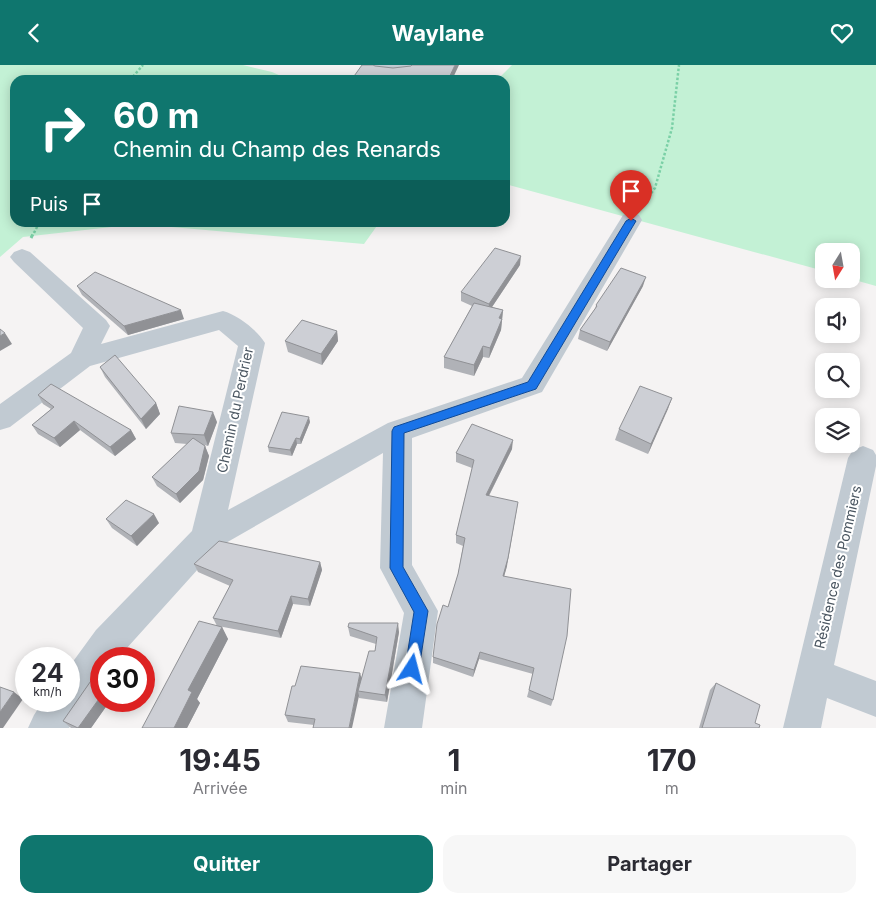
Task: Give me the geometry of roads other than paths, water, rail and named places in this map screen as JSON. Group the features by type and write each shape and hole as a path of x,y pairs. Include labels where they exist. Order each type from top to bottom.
{"street":[{"path":"373,65 394,70 405,69 413,65"},
{"path":"80,681 108,642 206,538 398,431 532,385 631,221"},
{"name":"Chemin du Perdrier","path":"22,257 97,326 81,359"},
{"name":"Chemin du Perdrier","path":"0,419 81,359 223,320 252,343 206,538"},
{"path":"398,431 396,568 421,611 403,728"},
{"name":"Résidence des Pommiers","path":"802,728 863,458"},
{"path":"813,675 876,699"},
{"path":"47,728 58,712"}]}
